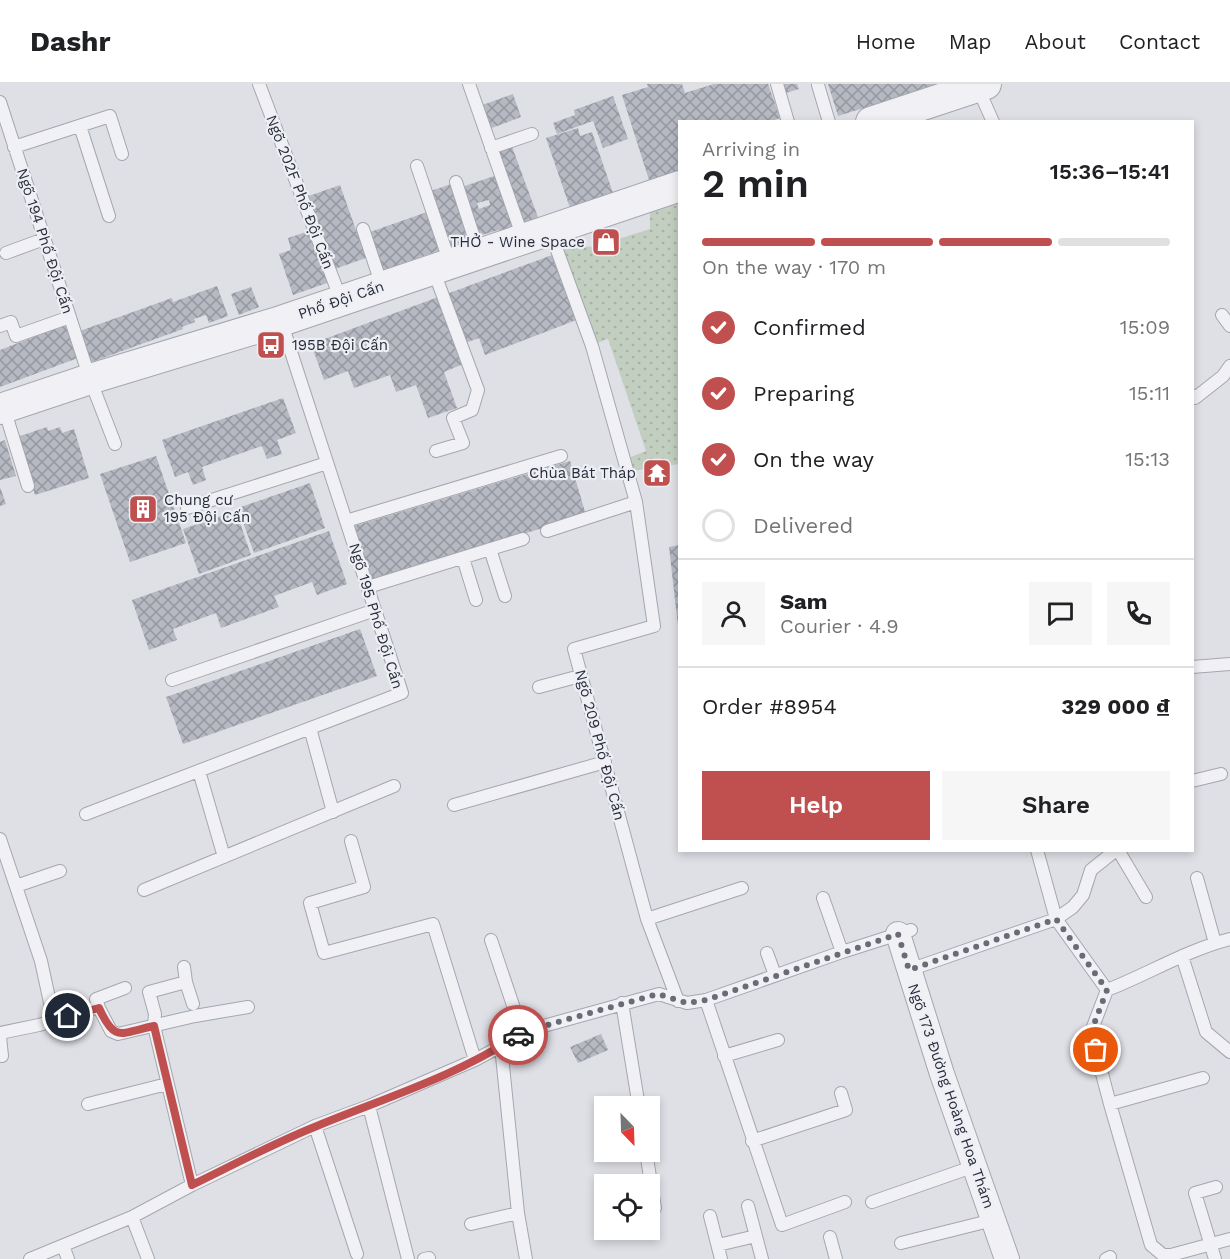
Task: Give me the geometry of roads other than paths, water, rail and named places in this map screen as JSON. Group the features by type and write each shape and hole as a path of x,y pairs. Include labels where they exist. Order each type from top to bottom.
{"street":[{"path":"878,120 924,108 968,87"},
{"name":"Phố Đội Cấn","path":"2,409 90,379 281,321 678,187"},
{"name":"Ngõ 173 Đường Hoàng Hoa Thám","path":"905,932 909,970 1007,1259"}],"lane":[{"name":"Ngõ 202F Phố Đội Cấn","path":"259,84 341,300"},
{"name":"Ngõ 209 Phố Đội Cấn","path":"468,84 491,148 592,346 636,502 654,626 574,649 647,919 678,1001"},
{"path":"777,84 787,120"},
{"path":"818,86 828,120"},
{"path":"968,87 992,120"},
{"name":"Ngõ 194 Phố Đội Cấn","path":"0,102 90,379 115,444"},
{"path":"14,147 110,116 122,154"},
{"path":"80,126 109,216"},
{"path":"491,148 532,134"},
{"path":"417,166 441,265 478,390 472,410 453,418 463,443 436,451"},
{"path":"456,182 479,253"},
{"path":"363,229 382,286"},
{"path":"6,253 45,239"},
{"path":"1222,315 1230,326"},
{"path":"0,326 11,322 16,336 70,317"},
{"name":"Ngõ 195 Phố Đội Cấn","path":"86,814 402,693 281,321"},
{"path":"1194,397 1228,375"},
{"path":"2,409 28,486"},
{"path":"346,521 561,456"},
{"path":"187,508 327,463"},
{"path":"547,531 636,502"},
{"path":"368,587 523,539"},
{"path":"490,549 505,596"},
{"path":"463,558 476,600"},
{"path":"172,680 375,610"},
{"path":"1194,668 1230,664"},
{"path":"539,687 580,676"},
{"path":"310,728 333,812"},
{"path":"454,805 605,762"},
{"path":"199,771 224,857"},
{"path":"1194,781 1221,774"},
{"path":"144,890 394,786"},
{"path":"0,841 41,961 54,1021"},
{"path":"351,841 364,887 310,903 324,953 433,924 475,1060"},
{"path":"1038,852 1056,919 1107,990"},
{"path":"909,970 1056,919 1073,907 1083,895 1091,870 1114,852"},
{"path":"1118,852 1146,897"},
{"path":"16,886 60,871"},
{"path":"1197,878 1215,943"},
{"path":"647,919 742,888"},
{"path":"823,898 842,952"},
{"name":"Ngõ 173 Đường Hoàng Hoa Thám","path":"30,1259 132,1217 192,1185 315,1126 369,1106 475,1060 522,1032 658,994 687,1003 706,1000 905,932"},
{"path":"1230,939 1182,956 1139,978 1107,990 1091,1032 1151,1245 1162,1255 1171,1255 1230,1239"},
{"path":"491,940 522,1032"},
{"path":"767,952 775,975"},
{"path":"1182,956 1206,1032 1230,1052"},
{"path":"184,967 193,1004"},
{"path":"186,981 149,992 154,1026 192,1185"},
{"path":"124,988 96,999 111,1031 118,1034 195,1016 248,1007"},
{"path":"706,1000 782,1225 845,1202"},
{"path":"622,1003 637,1096"},
{"path":"2,1056 0,1035 99,1008"},
{"path":"724,1056 778,1040"},
{"path":"501,1046 518,1213 526,1259"},
{"path":"1110,1104 1203,1078"},
{"path":"88,1104 167,1084"},
{"path":"752,1141 846,1110 841,1093"},
{"path":"369,1106 408,1259"},
{"path":"315,1126 357,1254"},
{"path":"872,1202 975,1166"},
{"path":"1215,1259 1195,1193 1216,1186"},
{"path":"748,1206 762,1259"},
{"path":"471,1224 518,1213"},
{"path":"710,1216 721,1259"},
{"path":"132,1217 148,1259"},
{"path":"901,1243 993,1220"},
{"path":"718,1245 756,1236"},
{"path":"830,1237 836,1259"},
{"path":"63,1246 68,1259"}],"place":[{"name":"THỞ - Wine Space","path":"606,242"},
{"name":"195B Đội Cấn","path":"271,345"},
{"name":"Chùa Bát Tháp","path":"657,473"},
{"name":"Chung cư 195 Đội Cấn","path":"143,509"}]}
